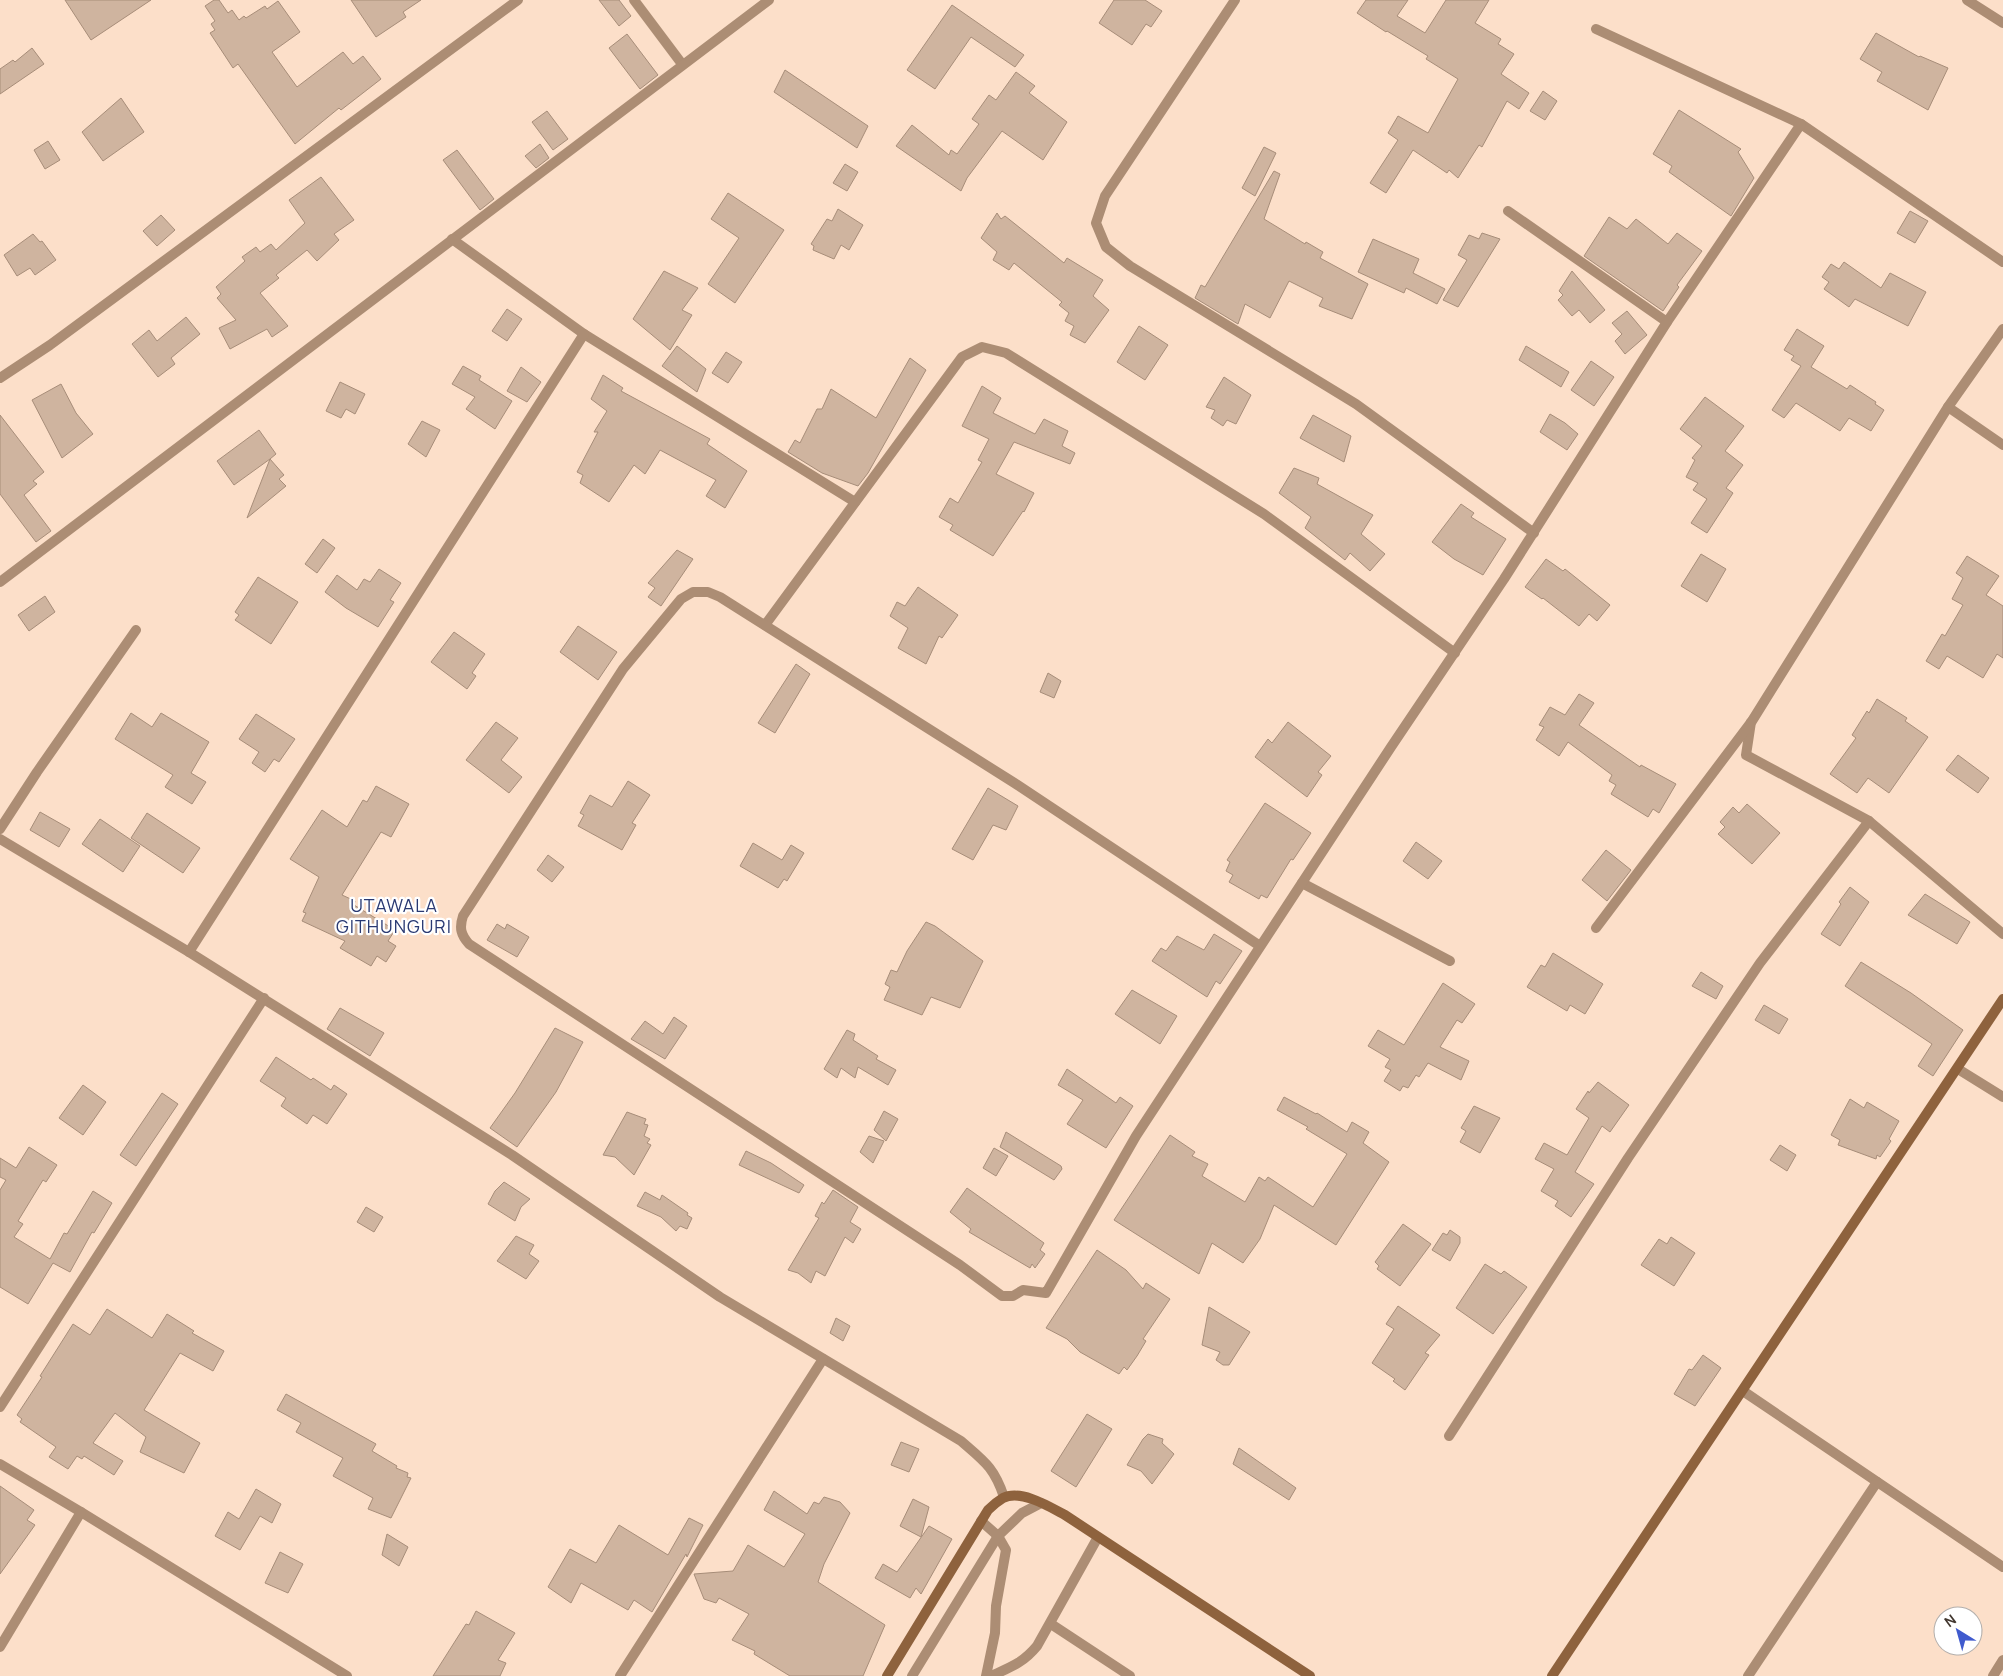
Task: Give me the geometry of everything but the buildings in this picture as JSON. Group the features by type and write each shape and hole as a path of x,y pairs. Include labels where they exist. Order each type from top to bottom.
{"street":[{"path":"0,378 50,345 518,0"},
{"path":"634,0 682,64"},
{"path":"0,582 769,0"},
{"path":"1235,0 1105,196 1096,223 1106,247 1130,266 1356,404 1534,532"},
{"path":"1967,0 2003,23"},
{"path":"1596,29 1801,124 2003,262"},
{"path":"1260,946 1016,784 765,625 708,592 693,592 681,599 623,670 463,916 460,924 464,939 469,944 960,1265 1002,1296 1013,1296 1023,1290 1046,1293 1136,1136 1534,532 1667,322 1801,124"},
{"path":"1508,211 1667,322"},
{"path":"452,239 584,334 855,502"},
{"path":"1596,928 1752,721 1948,407 2003,329"},
{"path":"189,952 584,334"},
{"path":"765,625 962,357 982,347 1006,353 1264,514 1455,652"},
{"path":"1948,407 2003,446"},
{"path":"0,828 136,630"},
{"path":"1752,721 1746,756 1869,821 2003,934"},
{"path":"1449,1436 1628,1158 1760,963 1869,821"},
{"path":"0,839 264,998 512,1155 720,1297 961,1442 988,1465 998,1479 1004,1497"},
{"path":"1302,883 1450,961"},
{"path":"0,1407 264,998"},
{"path":"1552,1676 2003,999"},
{"path":"1958,1069 2003,1097"},
{"path":"620,1676 823,1359"},
{"path":"1743,1391 2003,1567"},
{"path":"0,1464 347,1676"},
{"path":"1748,1676 1877,1482"},
{"path":"887,1676 988,1510 1004,1497 1014,1496 1034,1499 1065,1515 1303,1674"},
{"path":"912,1676 998,1536 1022,1513 1042,1503"},
{"path":"0,1647 81,1512"},
{"path":"981,1521 998,1536 1006,1550 996,1606 995,1633 986,1676"},
{"path":"991,1676 1019,1664 1027,1658 1050,1624 1098,1537"},
{"path":"1050,1624 1116,1665 1130,1676"},
{"path":"1993,1676 2003,1660"}],"district":[{"name":"UTAWALA GITHUNGURI","path":"394,916"}]}
